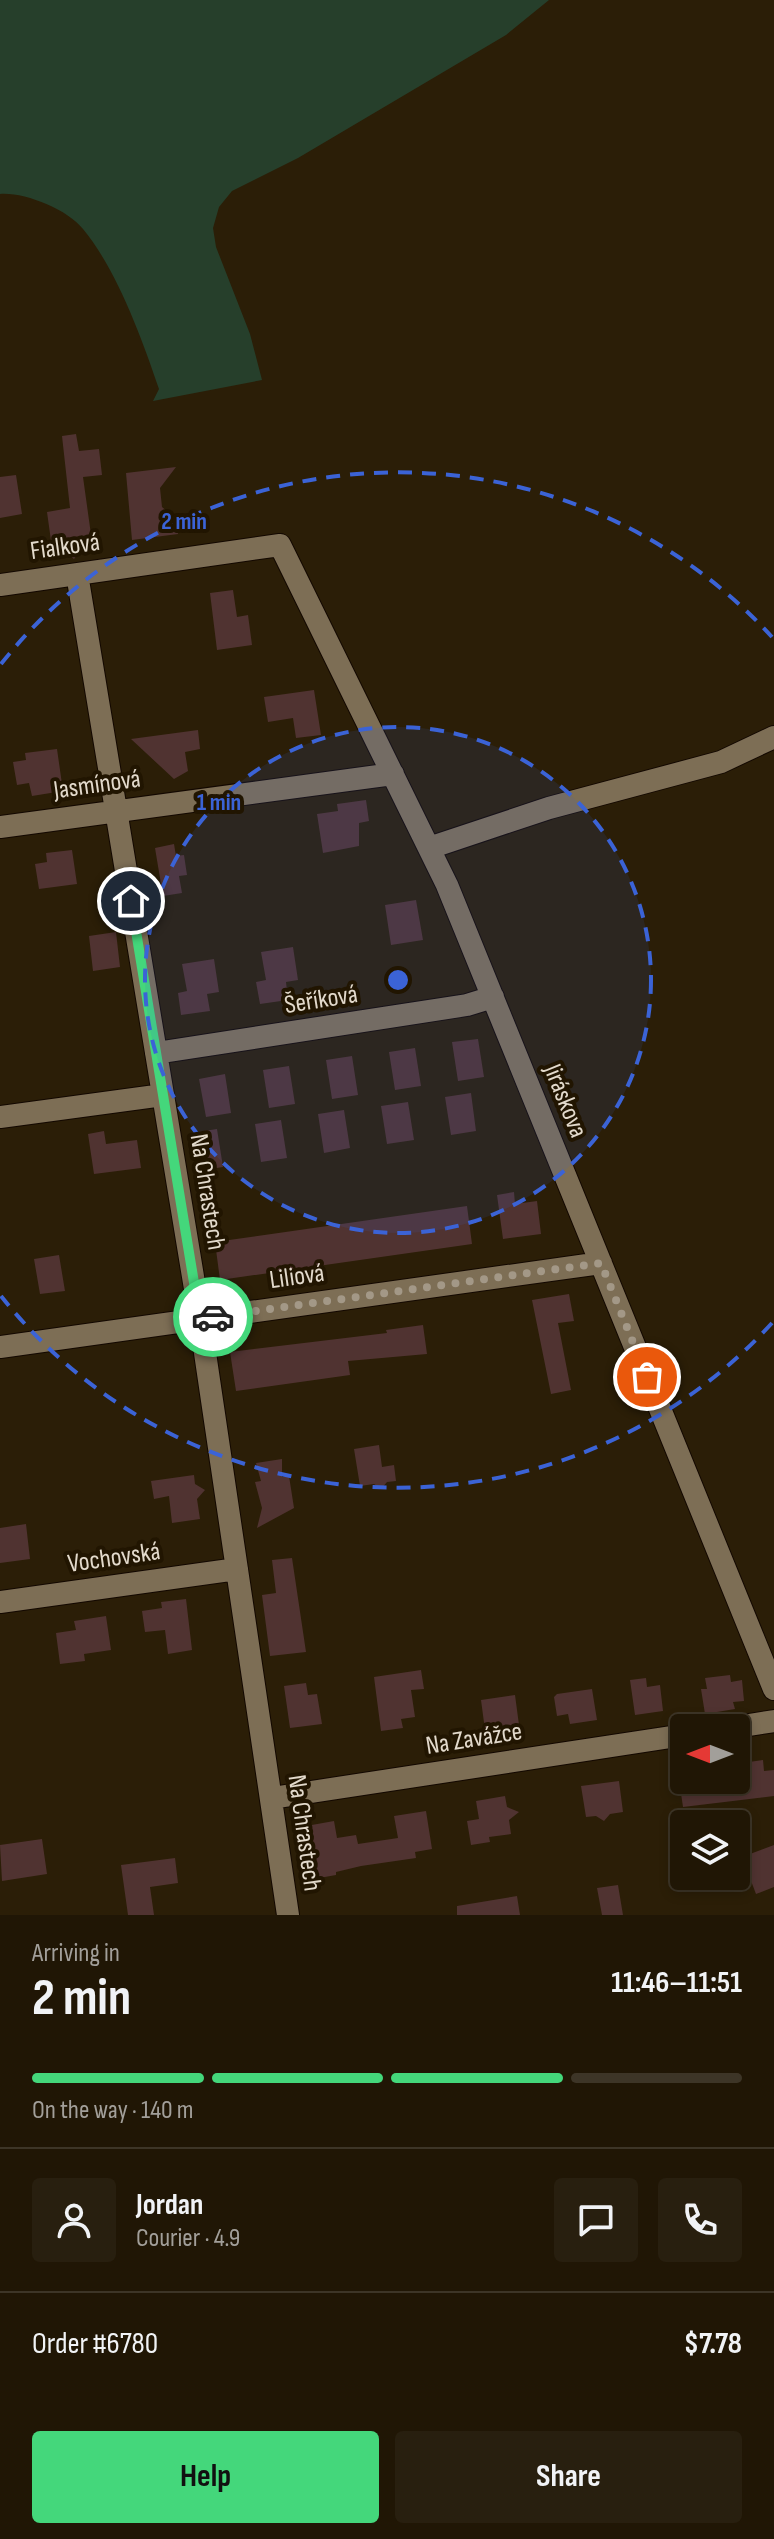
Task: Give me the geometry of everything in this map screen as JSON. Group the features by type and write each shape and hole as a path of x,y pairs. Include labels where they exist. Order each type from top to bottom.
{"street":[{"name":"Fialková","path":"0,585 280,545"},
{"name":"Jiráskova","path":"280,545 429,848 493,997 774,1689"},
{"name":"Na Chrastech","path":"77,574 200,1319 288,1915"},
{"path":"429,848 549,808 721,762 774,737"},
{"name":"Jasmínová","path":"0,827 393,774"},
{"name":"Šeříková","path":"156,1053 467,1005 493,997"},
{"path":"0,1117 163,1095"},
{"name":"Liliová","path":"0,1347 601,1263"},
{"name":"Vochovská","path":"0,1602 237,1569"},
{"path":"750,1725 774,1721"},
{"name":"Na Zavážce","path":"272,1798 670,1737"}],"green space":[{"path":"0,0 549,0 506,35 298,158 232,191 219,207 213,228 216,247 250,334 262,380 153,401 159,389 145,349 118,284 83,229 67,215 44,203 0,194"}],"building":[{"path":"76,434 79,451 99,449 102,475 83,477 93,549 80,551 74,559 66,553 53,555 47,512 70,508 62,436"},
{"path":"176,467 160,488 162,507 176,519 178,534 132,540 126,473"},
{"path":"16,475 22,514 0,518 0,477"},
{"path":"233,590 237,617 248,615 252,645 217,650 210,593"},
{"path":"314,690 321,735 296,738 293,718 268,722 264,697"},
{"path":"198,730 200,749 185,752 188,771 174,779 131,739"},
{"path":"57,749 63,791 32,796 29,783 17,785 13,762 26,760 25,753"},
{"path":"366,800 369,821 359,823 359,846 323,853 317,814 338,811 337,804"},
{"path":"174,844 176,856 184,855 187,875 179,876 182,893 163,896 155,848"},
{"path":"72,850 77,884 39,889 35,864 47,862 46,853"},
{"path":"416,900 423,940 391,945 385,905"},
{"path":"116,932 120,967 93,971 89,936"},
{"path":"293,947 298,980 286,982 288,1000 260,1004 256,982 266,980 261,952"},
{"path":"214,959 219,992 207,994 210,1011 181,1015 178,993 187,991 182,964"},
{"path":"478,1039 484,1077 458,1081 452,1042"},
{"path":"415,1048 421,1086 395,1090 389,1052"},
{"path":"352,1056 358,1095 332,1099 326,1060"},
{"path":"289,1066 295,1104 269,1108 263,1070"},
{"path":"225,1074 231,1113 206,1117 199,1079"},
{"path":"471,1093 476,1131 451,1135 445,1097"},
{"path":"408,1102 414,1140 387,1144 381,1106"},
{"path":"344,1110 350,1148 324,1153 318,1114"},
{"path":"281,1120 287,1158 261,1162 255,1124"},
{"path":"217,1129 223,1167 198,1171 191,1133"},
{"path":"104,1131 106,1144 137,1140 141,1168 94,1174 88,1134"},
{"path":"514,1192 515,1204 537,1201 541,1234 503,1239 497,1195"},
{"path":"467,1206 472,1244 220,1280 215,1242"},
{"path":"59,1255 65,1291 40,1294 34,1259"},
{"path":"569,1294 574,1321 558,1323 571,1390 551,1394 532,1300"},
{"path":"423,1325 427,1354 348,1361 350,1375 236,1391 230,1352 387,1333 386,1330"},
{"path":"379,1445 382,1467 394,1465 396,1481 387,1482 381,1489 374,1484 360,1486 354,1449"},
{"path":"282,1459 282,1477 289,1476 294,1508 257,1528 262,1508 255,1482 261,1481 256,1463"},
{"path":"194,1475 195,1484 205,1490 197,1499 200,1519 172,1523 169,1496 154,1499 151,1481"},
{"path":"26,1524 30,1559 0,1563 0,1528"},
{"path":"292,1558 306,1652 270,1656 262,1595 276,1593 272,1560"},
{"path":"186,1599 192,1650 168,1654 165,1630 145,1632 142,1611 162,1608 161,1602"},
{"path":"106,1616 111,1650 84,1654 85,1661 60,1664 56,1633 76,1630 74,1621"},
{"path":"421,1670 424,1689 411,1690 415,1717 401,1719 403,1728 381,1731 374,1677"},
{"path":"730,1675 731,1682 742,1680 744,1701 733,1702 735,1709 705,1714 701,1689 707,1689 705,1678"},
{"path":"646,1678 647,1687 660,1685 663,1711 635,1715 630,1680"},
{"path":"306,1683 308,1695 317,1694 322,1724 290,1728 284,1686"},
{"path":"592,1689 597,1720 570,1724 568,1714 557,1716 554,1697 557,1694"},
{"path":"515,1695 519,1725 485,1730 481,1700"},
{"path":"763,1760 764,1771 774,1770 774,1796 683,1807 681,1794 750,1794 750,1762"},
{"path":"619,1781 623,1812 610,1814 604,1821 596,1816 586,1817 581,1786"},
{"path":"505,1796 507,1807 519,1812 509,1820 511,1834 489,1837 490,1842 471,1845 467,1821 479,1819 476,1801"},
{"path":"426,1811 432,1849 415,1852 416,1858 361,1866 308,1880 295,1828 334,1821 337,1838 356,1835 358,1844 398,1838 394,1816"},
{"path":"42,1839 47,1874 2,1881 0,1845"},
{"path":"774,1845 774,1887 756,1894 750,1878 750,1854"},
{"path":"175,1858 178,1883 150,1887 154,1915 128,1915 121,1865"},
{"path":"618,1885 623,1915 602,1915 597,1888"},
{"path":"517,1896 520,1915 457,1915 457,1906"}],"way so far":[{"path":"213,1317 601,1263 647,1377"}],"route":[{"path":"131,901 200,1319 213,1317"}]}
